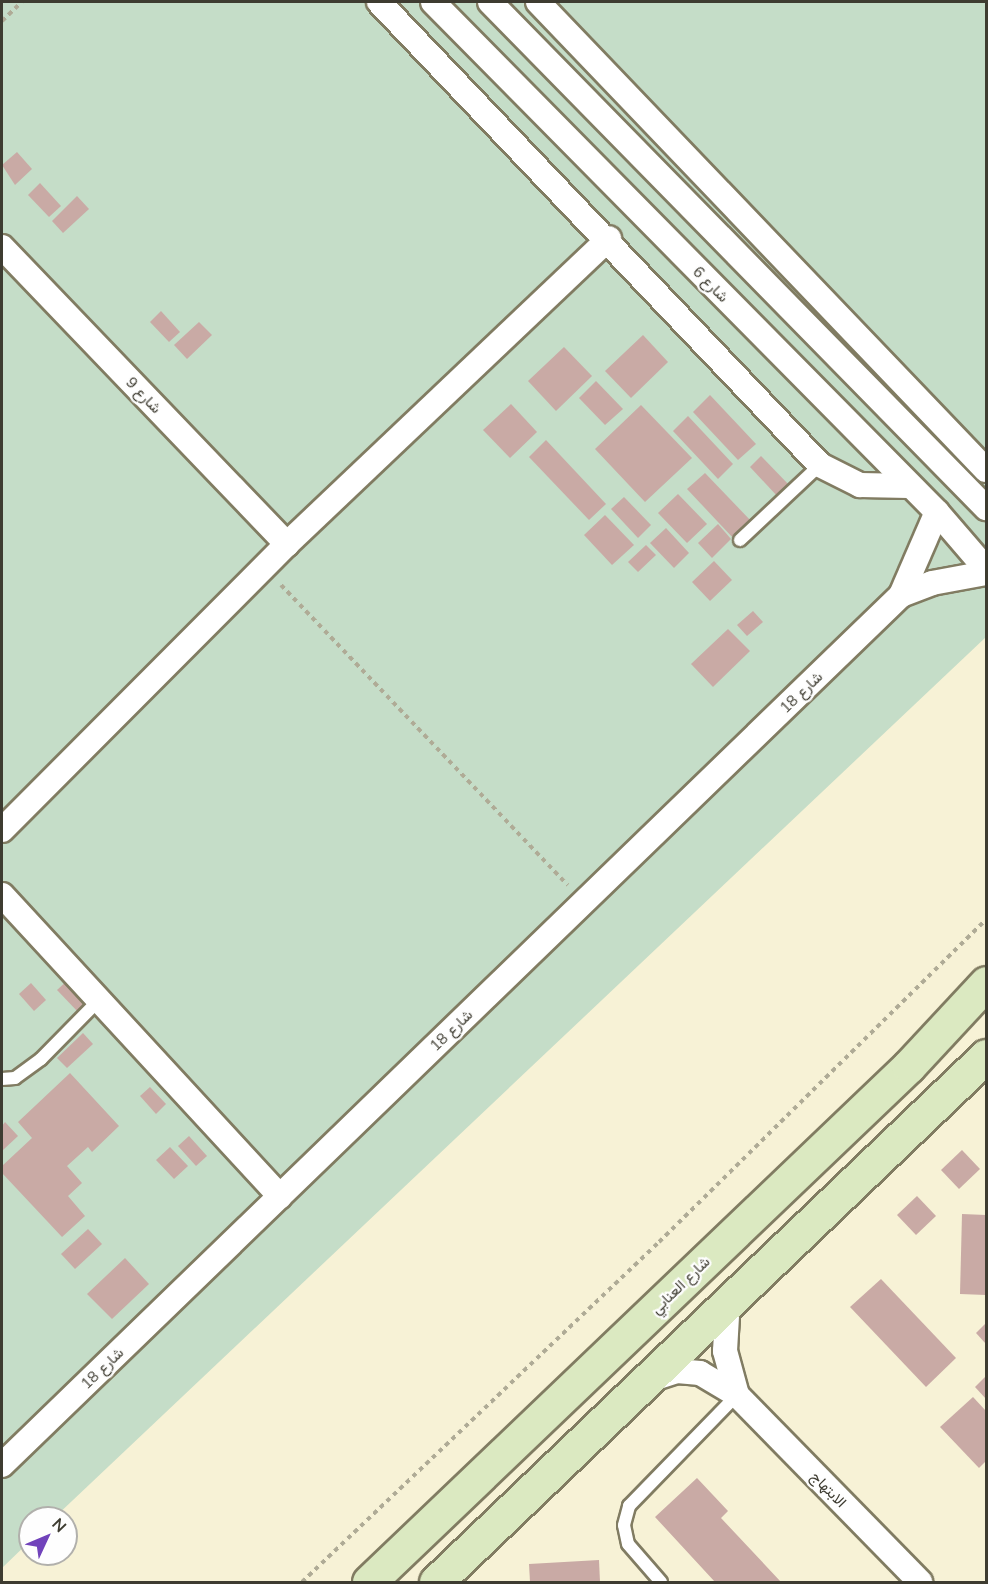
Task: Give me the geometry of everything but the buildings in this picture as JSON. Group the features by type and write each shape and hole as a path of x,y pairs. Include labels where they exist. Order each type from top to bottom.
{"street":[{"path":"379,2 609,238 820,465 861,485 909,486"},
{"name":"شارع 6","path":"433,2 937,512 987,571"},
{"path":"490,2 987,508"},
{"path":"538,2 987,470"},
{"path":"2,830 287,544 609,238"},
{"name":"شارع 9","path":"2,247 287,544"},
{"name":"شارع 18","path":"2,1465 901,595 937,512"},
{"name":"شارع 18","path":"901,595 932,583 987,571"},
{"path":"2,895 280,1196"},
{"name":"شارع العنابي","path":"369,1582 909,1066 987,983"},
{"path":"436,1582 728,1299 987,1056"},
{"name":"الابتهاج","path":"728,1299 725,1352 737,1395"},
{"name":"الابتهاج","path":"643,1381 689,1371 700,1372 737,1395 920,1582"}],"lane":[{"path":"740,540 820,465"},
{"path":"2,1079 15,1078 40,1059 98,1001"},
{"path":"661,1582 628,1544 624,1525 629,1506 737,1395"}],"path":[{"path":"2,21 22,2"},
{"path":"264,567 584,902"},
{"path":"303,1582 659,1242 987,920"}],"green space":[{"path":"2,2 986,2 986,637 67,1506 18,1506 18,1553 2,1568"}]}
